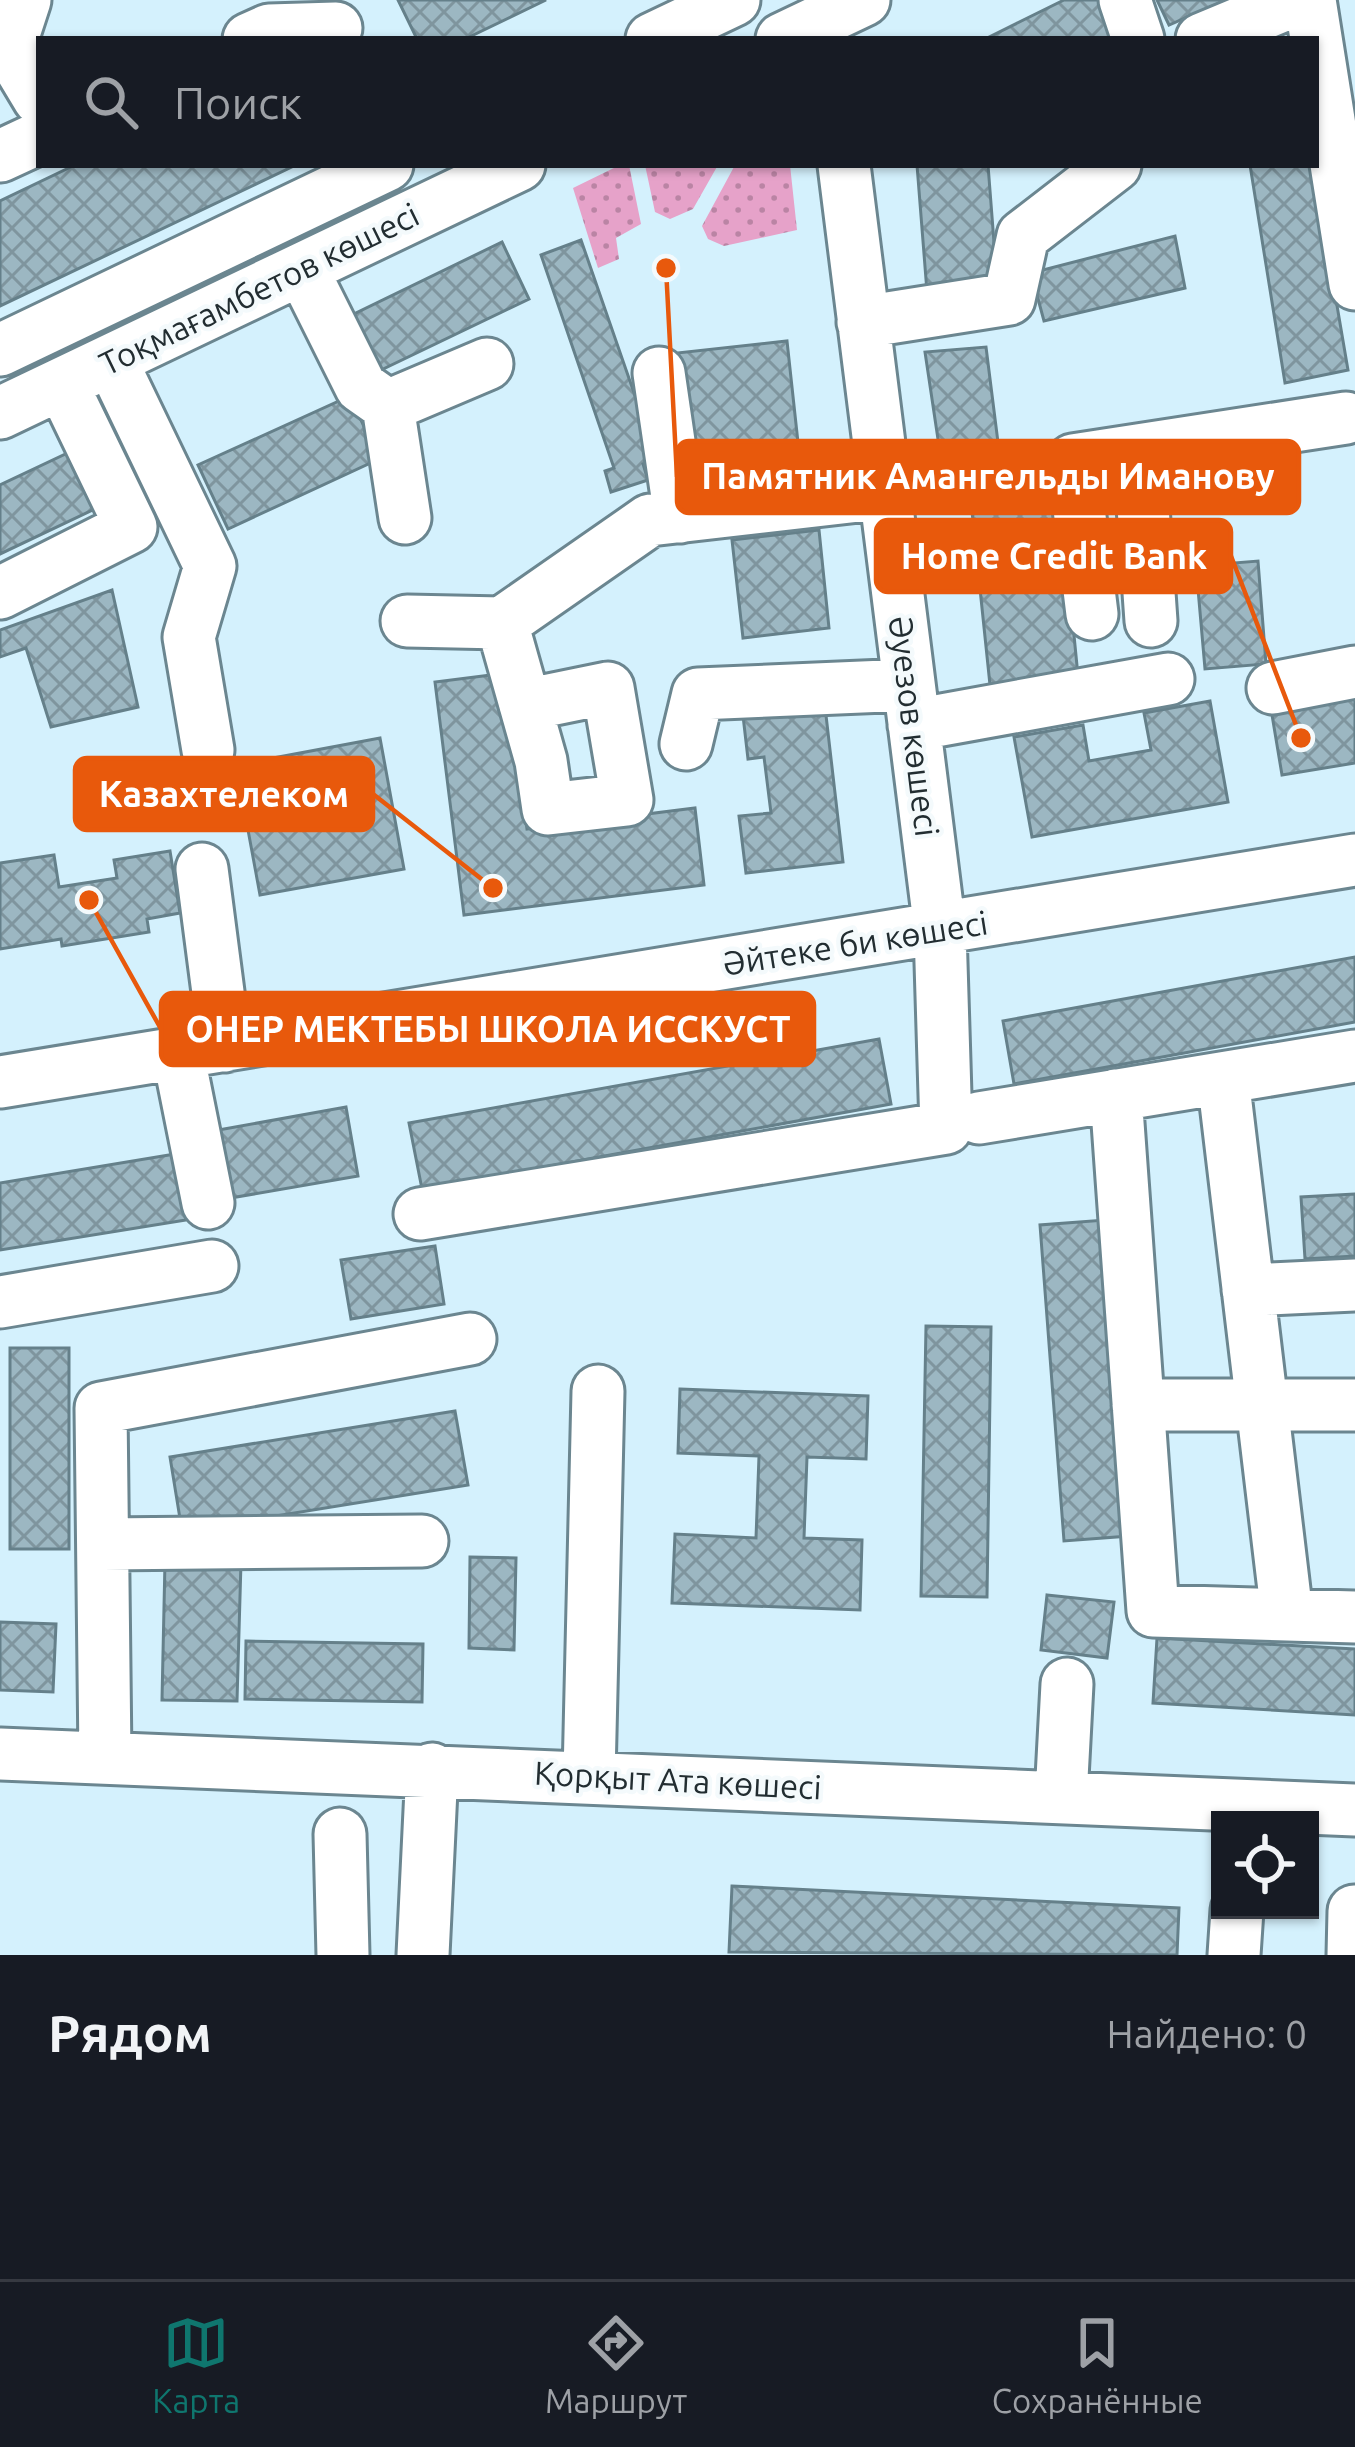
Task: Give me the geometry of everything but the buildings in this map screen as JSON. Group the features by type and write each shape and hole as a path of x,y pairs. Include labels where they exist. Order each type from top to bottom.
{"street":[{"path":"25,0 9,49 36,95"},
{"path":"658,36 734,0"},
{"path":"1125,0 1137,36"},
{"path":"1209,36 1296,0"},
{"path":"1310,0 1316,36"},
{"path":"255,36 269,29 341,22"},
{"path":"1319,57 1355,284"},
{"path":"0,156 36,139"},
{"name":"Тоқмағамбетов көшесі","path":"0,350 381,168"},
{"name":"Тоқмағамбетов көшесі","path":"0,413 513,168"},
{"name":"Әуезов көшесі","path":"419,1214 946,1128 940,930 844,168"},
{"path":"863,322 1009,299 1023,236 1111,168"},
{"path":"302,269 361,387 388,406 405,518"},
{"path":"111,360 210,566 189,637 208,750"},
{"path":"388,406 487,364"},
{"path":"658,373 680,517"},
{"path":"0,593 130,527 62,384"},
{"path":"1092,614 1073,460 1352,425"},
{"path":"1138,450 1151,621"},
{"path":"407,621 502,623 650,520 885,494"},
{"path":"502,623 525,705"},
{"path":"1273,688 1355,673"},
{"path":"686,744 698,694 912,705 1168,679"},
{"name":"Әйтеке би көшесі","path":"0,1082 1355,860"},
{"path":"202,869 201,1050 208,1203"},
{"path":"979,1118 1355,1056"},
{"path":"1223,1078 1287,1615"},
{"path":"1116,1095 1153,1611 1355,1617"},
{"path":"0,1302 212,1266"},
{"path":"1248,1290 1355,1285"},
{"path":"105,1758 101,1408 470,1339"},
{"path":"589,1776 598,1391"},
{"path":"1138,1405 1355,1405"},
{"path":"103,1544 422,1541"},
{"path":"1060,1797 1067,1684"},
{"name":"Қорқыт Ата көшесі","path":"0,1754 1060,1797 1221,1811"},
{"path":"423,1955 432,1769"},
{"name":"Қорқыт Ата көшесі","path":"1318,1811 1355,1810"},
{"path":"340,1834 343,1955"},
{"path":"1353,1955 1354,1911"},
{"path":"1234,1955 1236,1919"}],"shaded area":[{"path":"614,168 630,168 641,224 616,238 619,259 598,268 573,188"},
{"path":"646,168 716,168 693,209 670,219 655,212"},
{"path":"733,168 790,168 797,230 724,246 708,239 702,226"}],"place":[{"name":"Памятник Амангельды Иманову","path":"666,268"},
{"name":"Home Credit Bank","path":"1301,738"},
{"name":"Казахтелеком","path":"493,888"},
{"name":"ОНЕР МЕКТЕБЫ ШКОЛА ИССКУСТ","path":"89,900"}]}
